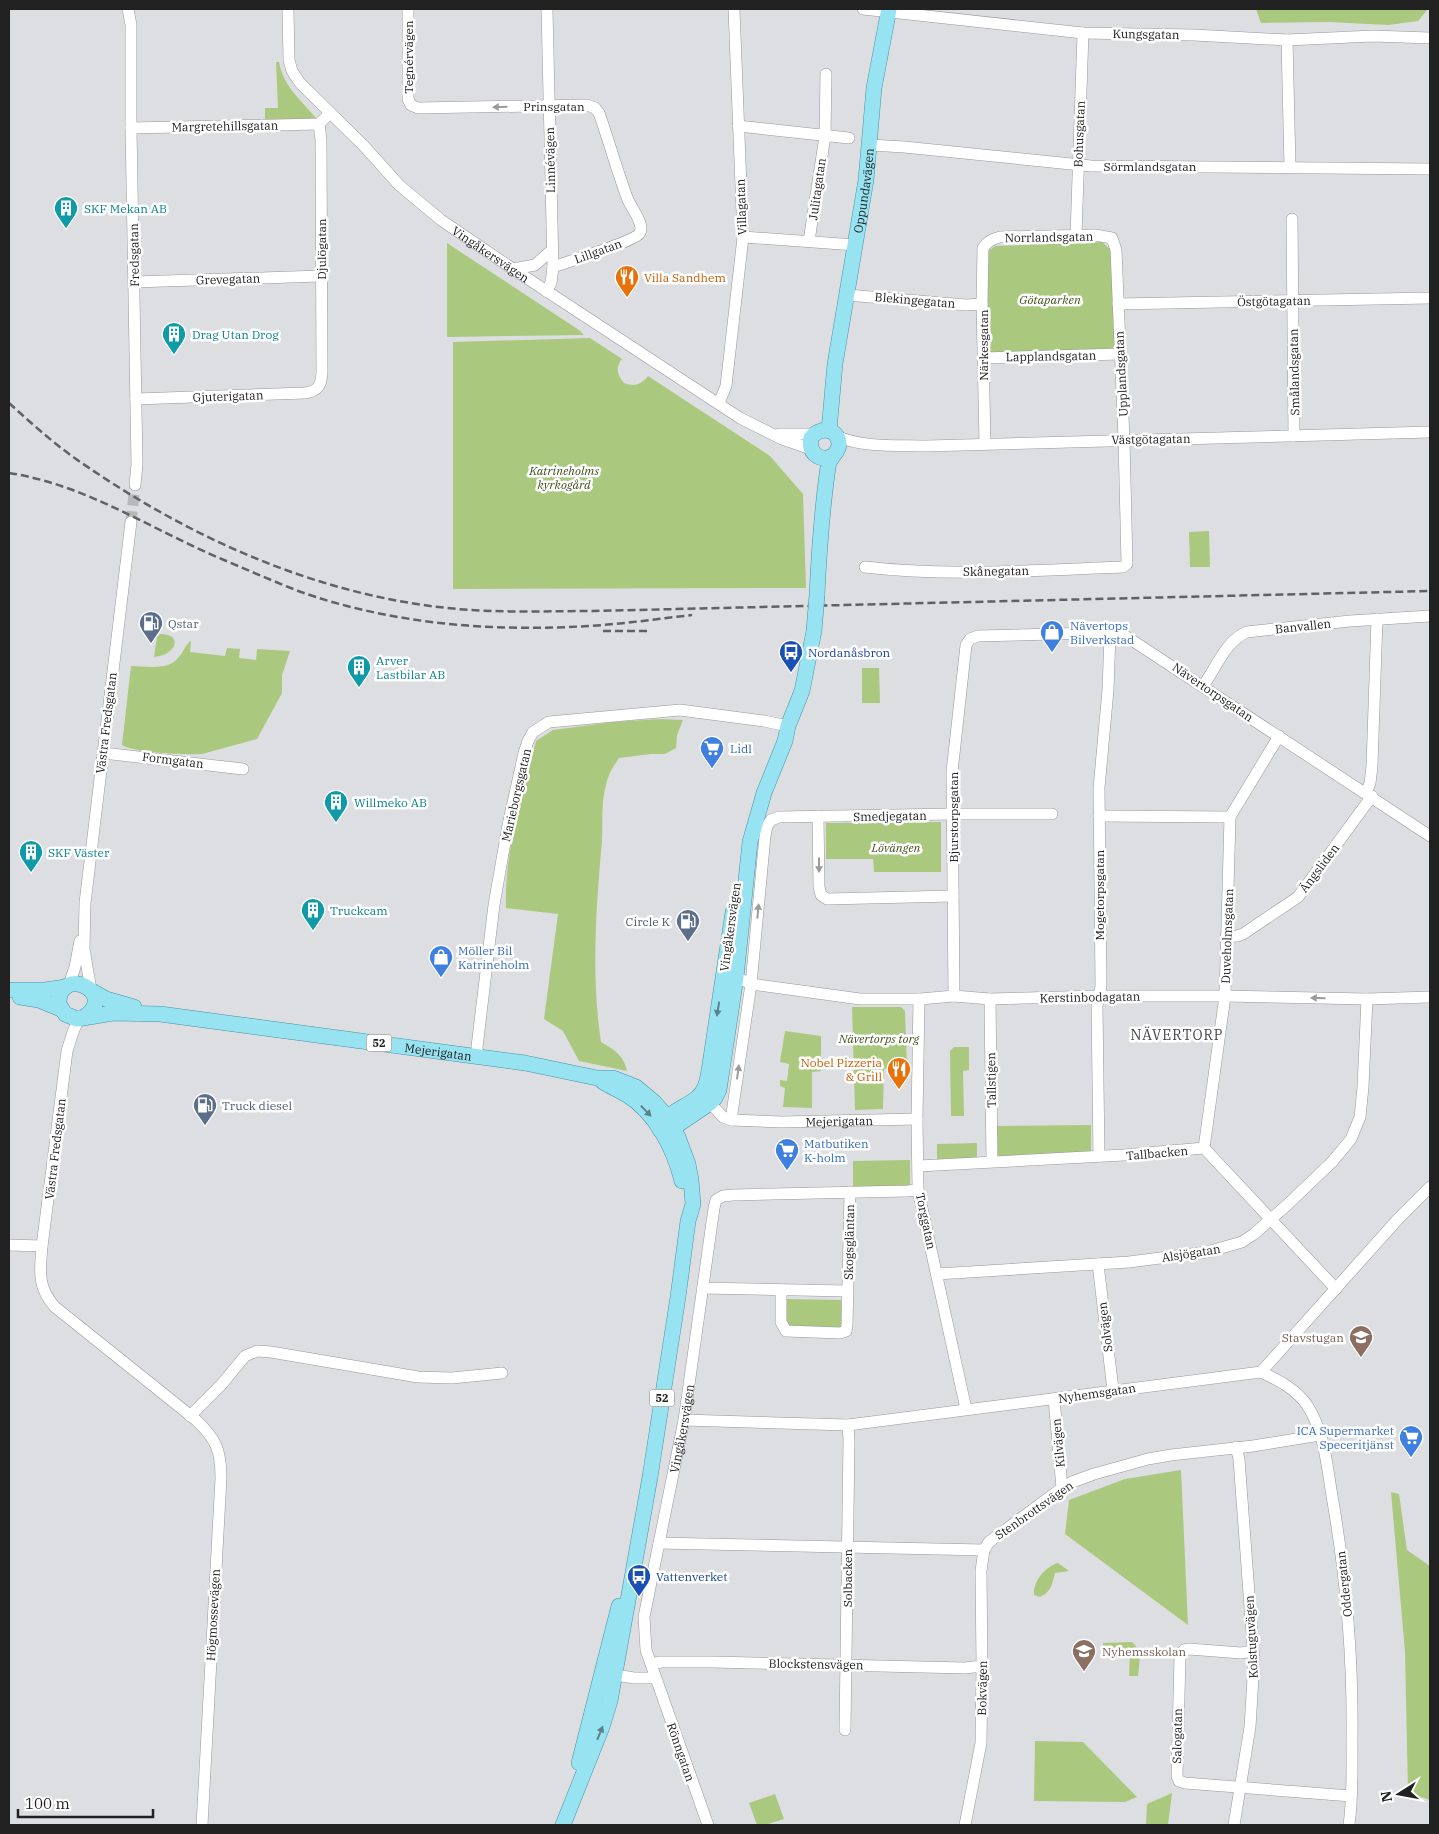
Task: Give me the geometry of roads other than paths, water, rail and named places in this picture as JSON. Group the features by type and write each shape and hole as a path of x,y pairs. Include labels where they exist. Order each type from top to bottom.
{"main road":[{"name":"Oppundavägen","path":"824,443 870,145 874,88 889,10"},
{"name":"Vingåkersvägen","path":"706,1098 715,1098 719,1090 739,860 746,823 779,739 788,726 802,691 814,631 822,518 820,466 824,443"},
{"name":"52","path":"9,990 45,990 82,984 91,991"},
{"path":"68,986 60,994 59,1001 72,1015"},
{"name":"Mejerigatan","path":"91,991 113,1002 160,1014"},
{"path":"9,995 39,1000 72,1015 91,1011 94,1004 91,991"},
{"name":"Mejerigatan","path":"72,1015 113,1013 160,1014 534,1064 597,1078 635,1101 667,1125"},
{"path":"667,1125 706,1098"},
{"name":"Vingåkersvägen","path":"566,1818 602,1728 609,1673 641,1525 678,1297 688,1221 679,1169 667,1125"}],"street":[{"name":"Fredsgatan","path":"128,9 131,25 137,464 135,485"},
{"name":"Fredsgatan","path":"131,25 136,9"},
{"name":"Vingåkersvägen","path":"287,9 289,60 292,71 300,83 364,146 399,185 441,220 740,418 770,433 824,443"},
{"name":"Tegnérvägen","path":"408,9 408,100 411,105"},
{"name":"Linnévägen","path":"546,291 551,283 553,267 547,9"},
{"name":"Villagatan","path":"719,403 726,386 743,236 734,9"},
{"name":"Kungsgatan","path":"863,9 876,12 889,10 1083,33 1194,35 1287,40 1373,36 1430,38"},
{"name":"Bohusgatan","path":"1076,235 1083,33"},
{"path":"1287,40 1290,167"},
{"name":"Julitagatan","path":"809,241 825,136 826,74"},
{"name":"Prinsgatan","path":"411,105 418,108 586,105 595,108 599,113 628,199 641,226 640,231"},
{"path":"319,124 330,113"},
{"name":"Margretehillsgatan","path":"131,128 319,124"},
{"name":"Djulögatan","path":"318,389 322,373 319,124"},
{"path":"738,126 849,138"},
{"name":"Sörmlandsgatan","path":"870,145 1091,166 1430,169"},
{"name":"Smålandsgatan","path":"1292,219 1294,436"},
{"name":"Lillgatan","path":"553,267 621,243 637,236 640,231"},
{"path":"743,236 855,245"},
{"name":"Norrlandsgatan","path":"984,247 993,239 1000,237 1104,236 1112,238 1114,242"},
{"name":"Upplandsgatan","path":"1114,242 1116,250 1124,439 1128,558 1125,565"},
{"name":"Närkesgatan","path":"984,247 982,254 982,304 985,443"},
{"path":"513,269 534,265 552,250"},
{"name":"Grevegatan","path":"134,282 321,276"},
{"name":"Blekingegatan","path":"848,295 966,305 982,304"},
{"name":"Östgötagatan","path":"1118,304 1430,298"},
{"name":"Lapplandsgatan","path":"983,358 1120,354"},
{"name":"Gjuterigatan","path":"136,400 305,394 315,392 318,389"},
{"name":"Västgötagatan","path":"824,443 927,446 1124,439 1430,432"},
{"name":"Västra Fredsgatan","path":"91,991 84,949 84,925 90,856 131,522"},
{"name":"Skånegatan","path":"865,567 897,571 959,572 1124,567 1125,565"},
{"name":"Banvallen","path":"1203,686 1231,643 1238,635 1247,632 1377,619 1430,616"},
{"name":"Ängsliden","path":"1226,937 1242,934 1298,897 1369,795 1372,766 1377,619"},
{"name":"Mogetorpsgatan","path":"1099,1156 1097,1006 1101,986 1099,816 1110,634"},
{"name":"Nävertorpsgatan","path":"970,639 978,636 1120,634 1203,686 1430,836"},
{"name":"Bjurstorpsgatan","path":"954,996 952,772 960,688 966,645 970,639"},
{"name":"Marieborgsgatan","path":"478,1057 481,1008 498,872 524,753 533,732 549,722 680,710 746,718 788,726"},
{"name":"Duveholmsgatan","path":"1204,1148 1225,996 1230,817 1279,736"},
{"name":"Formgatan","path":"103,753 243,769"},
{"name":"Smedjegatan","path":"818,816 1052,814"},
{"path":"818,816 819,887 821,896 827,899 953,896"},
{"name":"Vingåkersvägen","path":"731,1120 751,984 767,826 771,820 779,817 818,816"},
{"path":"1099,816 1230,817"},
{"name":"Västra Fredsgatan","path":"68,986 75,967 84,925"},
{"name":"Vingåkersvägen","path":"730,975 751,984"},
{"name":"Kerstinbodagatan","path":"751,984 845,998 919,999 954,996 990,1000 1098,996 1367,999 1430,997"},
{"name":"Torggatan","path":"919,999 916,1119 918,1190 966,1409"},
{"name":"Alsjögatan","path":"937,1274 1098,1264 1191,1254 1221,1249 1242,1242 1270,1220 1344,1150 1356,1128 1360,1117 1363,1087 1367,999"},
{"name":"Tallstigen","path":"990,1000 992,1161"},
{"name":"Västra Fredsgatan","path":"42,1246 72,1015"},
{"path":"706,1098 723,1117 731,1120"},
{"name":"Mejerigatan","path":"731,1120 782,1122 916,1119"},
{"name":"Tallbacken","path":"918,1166 1204,1148 1336,1289"},
{"path":"1261,1372 1398,1219 1430,1187"},
{"path":"850,1192 918,1190"},
{"name":"Vingåkersvägen","path":"651,1664 646,1650 644,1618 684,1420 716,1200 723,1196 850,1192"},
{"name":"Skogsgläntan","path":"781,1291 781,1322 786,1331 840,1333 846,1331 850,1192"},
{"path":"9,1245 42,1246"},
{"name":"Högmossevägen","path":"42,1246 40,1277 47,1299 67,1318 210,1433 219,1452 221,1464 202,1825"},
{"name":"Solvägen","path":"1098,1264 1113,1390"},
{"name":"Skogsgläntan","path":"703,1288 848,1291"},
{"path":"190,1416 222,1384 245,1356 257,1351 418,1377 452,1378 502,1373"},
{"name":"Nyhemsgatan","path":"684,1420 848,1425 1261,1372"},
{"name":"Oddergatan","path":"1261,1372 1296,1392 1306,1403 1315,1419 1320,1434 1338,1528 1346,1604 1352,1700 1349,1825"},
{"name":"Kilvägen","path":"1054,1398 1062,1488"},
{"name":"Solbacken","path":"845,1730 848,1425"},
{"name":"Stenbrottsvägen","path":"659,1543 984,1550 989,1542 999,1533 1062,1488 1094,1474 1171,1454 1236,1447 1320,1434"},
{"name":"Kolstuguvägen","path":"1234,1825 1250,1727 1253,1651 1239,1460 1236,1447"},
{"name":"Bokvägen","path":"964,1825 980,1743 982,1666 981,1571 984,1550"},
{"name":"Salogatan","path":"1253,1651 1241,1653 1189,1648 1184,1650 1180,1656 1177,1762 1179,1781 1240,1788 1351,1796"},
{"name":"Blockstensvägen","path":"651,1664 661,1662 966,1668 982,1666"},
{"name":"Rönngatan","path":"651,1664 708,1825"},
{"path":"609,1673 634,1678 656,1678"}],"tunnel":[{"path":"131,522 135,485"}],"railway":[{"path":"9,403 50,439 119,488 210,538 306,577 356,592 458,609 594,611 1430,591"},
{"path":"9,473 65,487 119,510 197,548 301,592 371,612 443,623 515,628 601,625 692,615"},
{"path":"603,631 649,631"}],"place":[{"name":"SKF Mekan AB","path":"66,229"},
{"name":"Villa Sandhem","path":"627,298"},
{"name":"Drag Utan Drog","path":"174,355"},
{"name":"Qstar","path":"151,644"},
{"name":"Nävertops Bilverkstad","path":"1052,653"},
{"name":"Nordanåsbron","path":"791,673"},
{"name":"Arver Lastbilar AB","path":"359,688"},
{"name":"Lidl","path":"712,769"},
{"name":"Willmeko AB","path":"336,823"},
{"name":"SKF Väster","path":"31,873"},
{"name":"Truckcam","path":"313,931"},
{"name":"Circle K","path":"688,942"},
{"name":"Möller Bil Katrineholm","path":"441,978"},
{"name":"Nobel Pizzeria & Grill","path":"899,1090"},
{"name":"Truck diesel","path":"205,1126"},
{"name":"Matbutiken K-holm","path":"787,1171"},
{"name":"Stavstugan","path":"1361,1358"},
{"name":"ICA Supermarket Speceritjänst","path":"1411,1458"},
{"name":"Vattenverket","path":"639,1597"},
{"name":"Nyhemsskolan","path":"1084,1672"}],"district":[{"name":"NÄVERTORP","path":"1177,1035"}],"park label":[{"name":"Götaparken","path":"1050,299"},
{"name":"Katrineholms kyrkogård","path":"564,477"},
{"name":"Lövängen","path":"896,847"},
{"name":"Nävertorps torg","path":"879,1038"}]}
